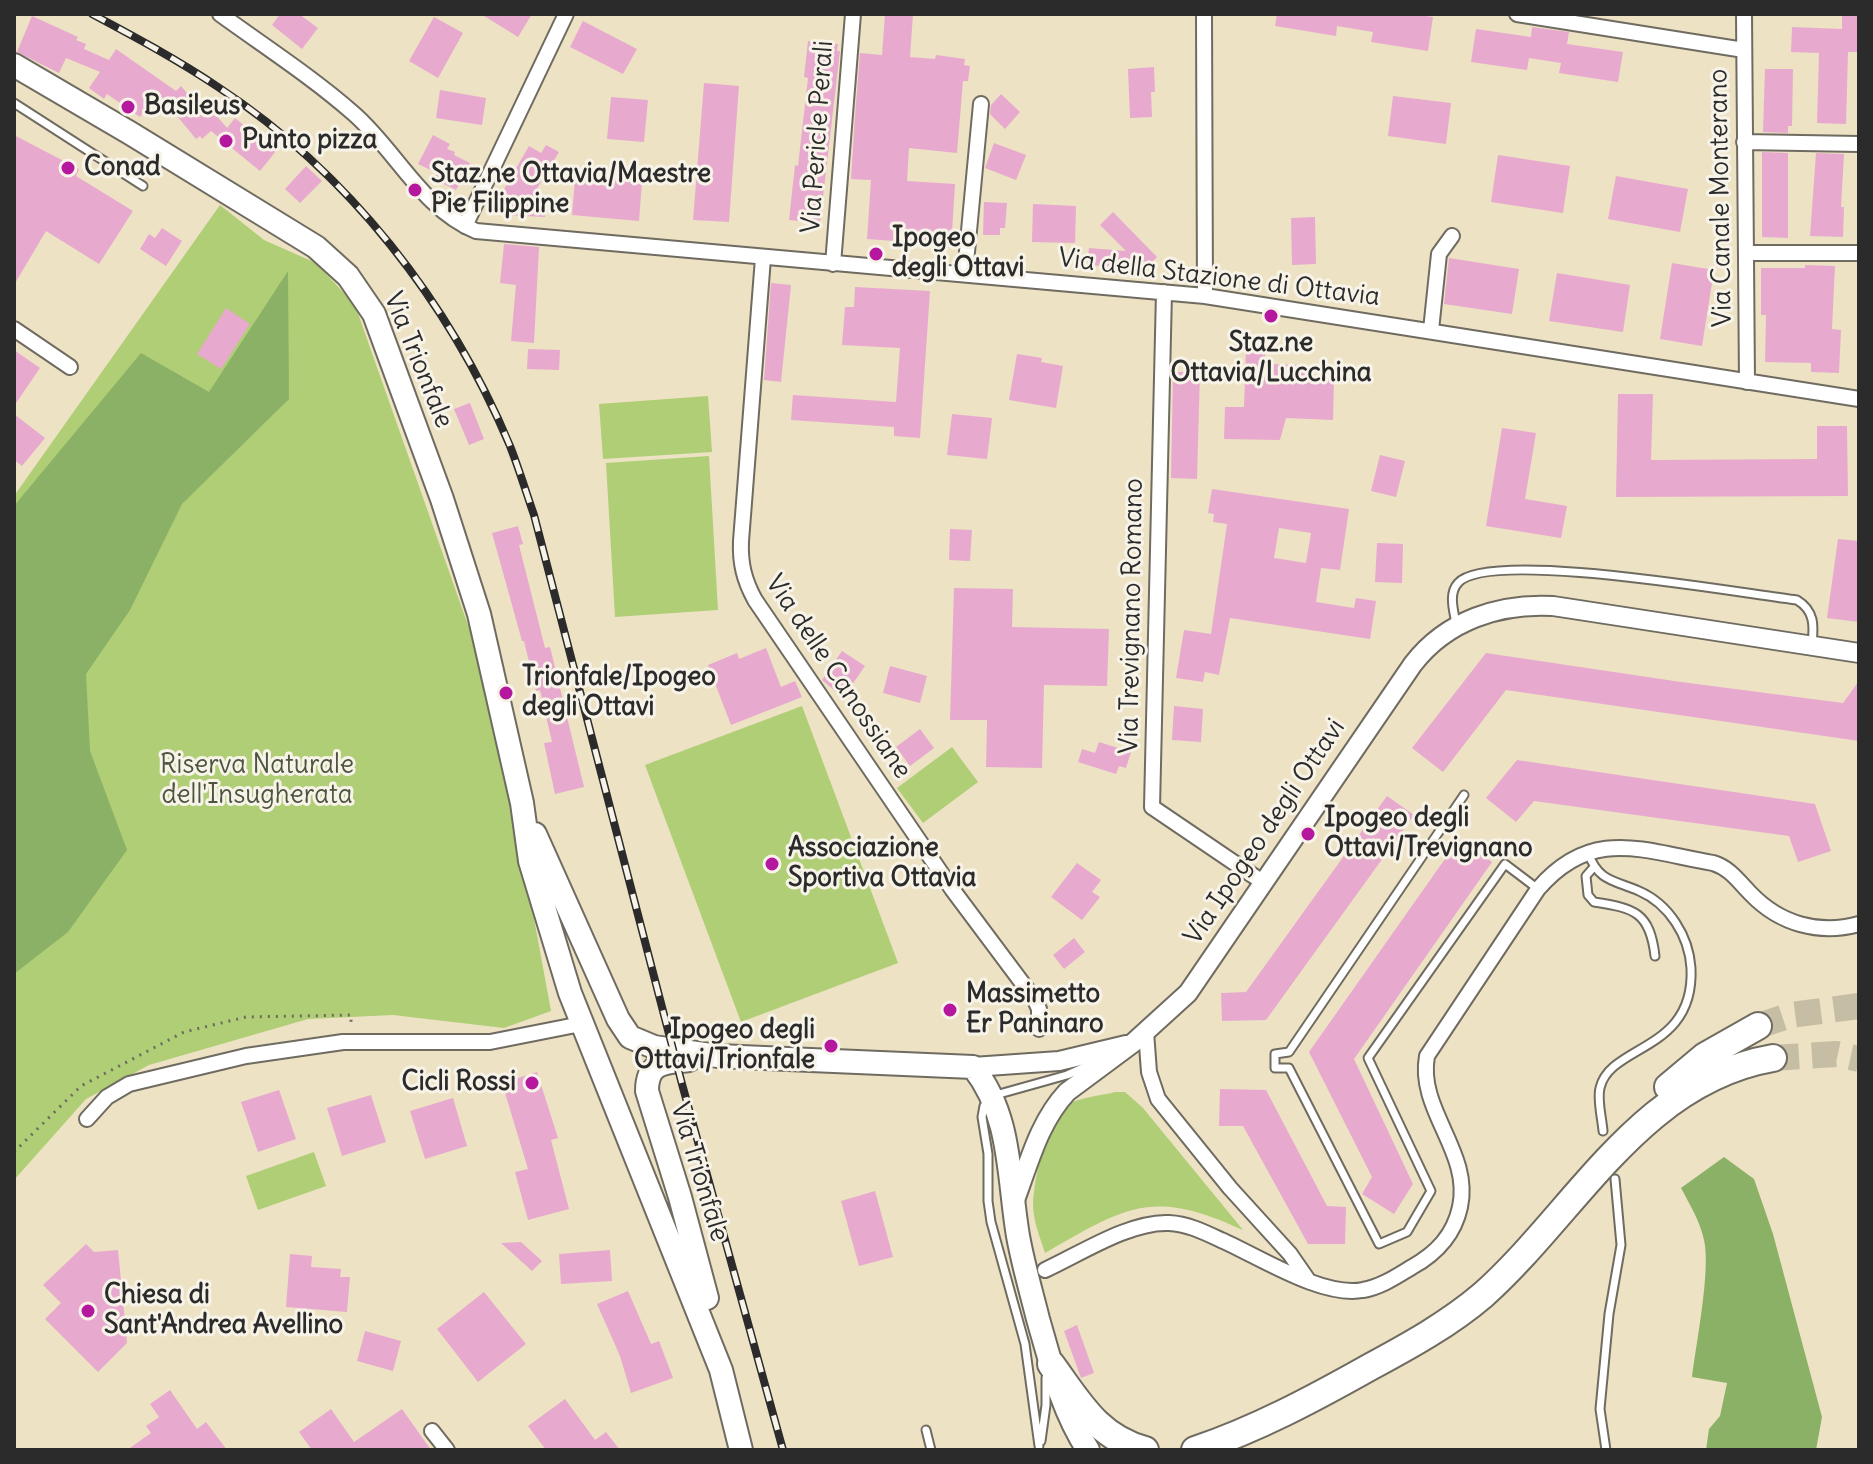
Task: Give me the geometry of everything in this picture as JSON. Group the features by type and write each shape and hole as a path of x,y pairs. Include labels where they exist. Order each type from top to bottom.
{"highway":[{"path":"1195,1450 1244,1433 1365,1370 1458,1314 1505,1273 1610,1139 1631,1125 1677,1079 1721,1046 1758,1026"},
{"path":"1610,1139 1699,1083 1746,1064 1773,1058"},
{"path":"1051,1364 1093,1422 1115,1438 1145,1450"},
{"path":"1222,1450 1244,1433"}],"main road":[{"name":"Via Trionfale","path":"14,65 316,247 337,264 374,314 462,556 486,642 522,803 530,861 581,1024 721,1370"},
{"name":"Via Trionfale","path":"522,803 571,919 628,1035 644,1045 718,1056"},
{"name":"Via Trionfale","path":"718,1056 659,1065 649,1073 647,1091 713,1320 721,1370 741,1450"},
{"name":"Via Ipogeo degli Ottavi","path":"718,1056 973,1067"},
{"path":"973,1067 992,1096 1005,1136 1020,1247 1041,1328 1068,1415 1088,1450"}],"street":[{"name":"Via della Stazione di Ottavia","path":"220,14 353,113 377,136 430,199 465,226 488,233 1205,296 1859,399"},
{"path":"465,226 566,14"},
{"name":"Via Pericle Perali","path":"833,264 853,14"},
{"path":"1204,14 1205,296"},
{"path":"1517,14 1744,50"},
{"name":"Via Canale Monterano","path":"1744,14 1747,382"},
{"path":"965,273 981,104"},
{"path":"1744,142 1859,144"},
{"path":"1431,330 1439,254 1452,236"},
{"path":"1746,253 1859,253"},
{"name":"Via delle Canossiane","path":"763,258 740,554 744,578 755,600 952,889 1032,996 1039,1009 1039,1029"},
{"name":"Via Trevignano Romano","path":"1164,292 1152,807 1264,883"},
{"path":"14,329 70,367"},
{"name":"Via Ipogeo degli Ottavi","path":"973,1067 1059,1061 1140,1038 1188,993 1413,664 1427,647 1457,626 1502,609 1553,606 1859,653"},
{"name":"Via Ipogeo degli Ottavi","path":"1838,648 1859,644"},
{"path":"1045,1270 1135,1228 1171,1223 1193,1227 1308,1280 1350,1292 1378,1285 1432,1254 1453,1229 1461,1203 1462,1177 1459,1161 1426,1083 1427,1056 1538,889 1559,867 1587,851 1613,847 1713,863 1726,868 1768,910 1793,922 1825,929 1859,924"},
{"path":"87,1119 103,1100 129,1084 246,1056 343,1042 490,1042 581,1024"},
{"path":"1015,1200 1039,1136 1055,1106 1067,1092 1140,1038 1158,1099 1230,1188 1290,1254 1308,1280"},
{"path":"432,1431 447,1450"}],"lane":[{"path":"14,103 143,186"},
{"path":"1457,626 1453,593 1464,579 1498,570 1550,570 1797,600 1804,604 1812,617 1812,644"},
{"path":"1464,795 1289,1052 1275,1054 1275,1068 1289,1068 1379,1244 1407,1232 1431,1191 1368,1058 1505,864 1538,889"},
{"path":"1587,851 1593,868 1609,881 1641,892 1665,908 1679,927 1689,949 1691,971 1689,993 1678,1019 1661,1038 1610,1071 1600,1088 1610,1139"},
{"path":"1593,868 1586,876 1588,895 1594,902 1623,906 1644,918 1655,956"},
{"path":"1039,1448 1027,1356 988,1201 988,1154 982,1111 992,1096 1075,1072 1140,1038"},
{"path":"1606,1450 1600,1409 1609,1314 1621,1245 1615,1179"},
{"path":"1039,1448 1046,1405 1041,1328"},
{"path":"926,1430 931,1450"}],"green space":[{"name":"Riserva Naturale dell'Insugherata","path":"220,205 264,240 316,263 355,305 475,645 528,886 551,1011 504,1028 393,1015 308,1019 149,1065 86,1099 14,1180 14,496"},
{"path":"288,271 289,399 182,504 130,610 86,674 90,751 127,850 68,932 14,974 14,506 141,353 209,392"},
{"path":"708,396 712,452 603,459 599,404"},
{"path":"709,456 718,610 615,617 606,463"},
{"name":"Associazione Sportiva Ottavia","path":"802,706 898,963 741,1022 645,765"},
{"path":"952,747 978,782 923,823 897,788"},
{"path":"1125,1092 1143,1108 1243,1230 1185,1209 1162,1206 1141,1208 1097,1224 1045,1253 1035,1223 1033,1204 1047,1136 1067,1105"},
{"path":"314,1152 326,1186 258,1210 246,1176"},
{"path":"1724,1157 1754,1179 1773,1234 1822,1417 1816,1450 1706,1450 1709,1429 1720,1416 1727,1383 1692,1377 1706,1253 1700,1226 1681,1188"}],"building":[{"path":"280,14 299,14 318,28 302,49 272,25"},
{"path":"481,14 532,14 518,37"},
{"path":"885,14 913,14 910,57 935,59 936,55 965,59 964,65 970,66 968,81 963,81 957,153 909,148 907,181 955,184 951,248 867,239 871,180 851,179 860,53 882,55"},
{"path":"1277,14 1412,14 1433,17 1428,51 1371,42 1373,32 1337,26 1336,36 1275,26"},
{"path":"1842,15 1859,15 1859,52 1848,52 1846,124 1817,123 1819,53 1791,52 1792,27 1842,29"},
{"path":"32,16 78,37 76,40 86,44 84,49 109,60 116,49 176,91 181,86 197,105 203,100 227,128 235,118 276,151 260,171 211,131 202,139 200,136 196,139 157,92 140,117 107,94 104,99 89,88 100,72 66,58 59,73 17,52"},
{"path":"434,17 463,33 438,78 409,61"},
{"path":"583,21 637,49 623,74 570,47"},
{"path":"1532,27 1569,32 1567,44 1623,52 1618,82 1559,73 1561,63 1529,58 1527,70 1471,62 1476,29 1531,37"},
{"path":"808,41 838,44 837,51 840,51 820,223 789,220 808,78 804,77"},
{"path":"1154,67 1152,117 1130,118 1128,69"},
{"path":"1765,69 1793,69 1792,126 1788,126 1788,133 1763,132"},
{"path":"704,83 739,86 729,222 693,220"},
{"path":"440,90 486,98 482,125 436,118"},
{"path":"1001,94 1020,112 1005,129 990,114 991,105"},
{"path":"1393,96 1451,103 1446,144 1388,136"},
{"path":"611,97 648,100 644,142 607,139"},
{"path":"14,135 79,169 76,176 133,211 99,264 46,231 14,285"},
{"path":"433,135 450,144 447,149 455,152 454,155 470,163 456,190 434,179 437,173 418,164"},
{"path":"994,143 1026,155 1016,180 985,168"},
{"path":"546,145 559,152 535,192 546,198 545,217 504,215 496,203 529,146 541,153"},
{"path":"1762,152 1788,153 1788,238 1762,237"},
{"path":"1816,153 1844,154 1843,237 1810,236"},
{"path":"1498,155 1570,166 1563,213 1491,202"},
{"path":"306,166 322,181 300,203 285,189"},
{"path":"1616,176 1688,189 1680,232 1608,219"},
{"path":"575,178 642,182 639,221 572,215"},
{"path":"984,202 1007,203 1005,228 1000,228 1000,235 983,235"},
{"path":"1033,204 1076,206 1075,243 1032,242"},
{"path":"1113,212 1157,257 1145,269 1087,265 1089,248 1126,251 1100,225"},
{"path":"1315,217 1316,264 1292,265 1291,218"},
{"path":"162,228 182,241 166,266 140,249 149,234 155,238"},
{"path":"504,244 539,247 534,343 511,341 516,285 500,283"},
{"path":"1449,258 1519,269 1512,314 1444,304"},
{"path":"1672,263 1714,270 1702,346 1660,339"},
{"path":"1805,265 1835,266 1832,329 1841,330 1839,373 1811,372 1811,363 1765,362 1766,315 1761,315 1761,268 1805,268"},
{"path":"1557,273 1630,285 1623,332 1549,321"},
{"path":"771,283 791,285 781,382 764,380"},
{"path":"855,287 930,291 920,438 894,436 894,427 791,420 793,395 896,402 900,348 842,345 845,307 854,307"},
{"path":"226,308 250,324 221,369 197,354"},
{"path":"528,349 560,350 559,370 527,369"},
{"path":"14,350 40,368 14,406"},
{"path":"1246,350 1265,350 1265,364 1307,365 1306,377 1334,378 1333,420 1286,418 1280,440 1224,439 1225,407 1244,407"},
{"path":"1017,354 1042,358 1041,362 1063,366 1056,408 1009,400"},
{"path":"1173,372 1200,372 1197,479 1171,478"},
{"path":"1618,394 1653,394 1651,460 1817,459 1817,426 1847,426 1848,496 1616,497"},
{"path":"470,403 484,439 469,445 454,409"},
{"path":"14,414 45,438 22,466 14,460"},
{"path":"952,414 992,418 987,459 947,455"},
{"path":"1502,428 1536,433 1525,499 1567,506 1561,538 1486,526"},
{"path":"1380,455 1405,461 1396,497 1371,491"},
{"path":"1212,489 1349,509 1340,570 1321,568 1316,602 1354,608 1356,598 1376,601 1370,639 1230,618 1219,675 1205,672 1203,682 1176,678 1184,630 1211,634 1227,524 1213,522 1214,514 1208,513","holes":["1279,528 1311,533 1306,563 1274,558"]},
{"path":"518,526 523,544 519,545 545,648 550,647 584,787 555,794 544,743 552,742 540,690 536,691 492,533"},
{"path":"950,529 972,530 970,561 949,560"},
{"path":"1838,539 1859,541 1859,622 1827,618"},
{"path":"1377,543 1403,544 1402,583 1375,582"},
{"path":"954,588 1013,589 1012,627 1109,629 1107,686 1044,685 1042,768 986,767 987,720 950,720"},
{"path":"766,648 781,687 795,681 802,697 731,725 708,665 737,653 739,659"},
{"path":"842,651 865,666 843,698 822,680"},
{"path":"1486,653 1843,703 1859,681 1859,741 1506,690 1443,772 1412,748"},
{"path":"890,666 927,676 920,703 883,693"},
{"path":"1174,706 1203,709 1201,742 1172,740"},
{"path":"920,729 934,748 910,766 896,747"},
{"path":"1099,742 1131,752 1126,768 1119,766 1116,774 1078,762 1082,749 1095,753"},
{"path":"1517,760 1815,804 1831,851 1798,862 1789,836 1534,801 1516,822 1486,798"},
{"path":"1387,796 1414,815 1266,1020 1222,1021 1221,993 1246,992"},
{"path":"1459,839 1492,862 1354,1059 1413,1184 1394,1214 1362,1194 1372,1177 1309,1052"},
{"path":"1077,863 1101,880 1092,892 1100,897 1082,920 1051,897"},
{"path":"1074,938 1085,952 1064,969 1053,955"},
{"path":"537,1072 558,1138 551,1140 569,1209 528,1220 515,1172 528,1169 502,1083"},
{"path":"1220,1089 1266,1090 1327,1206 1346,1207 1345,1244 1308,1244 1243,1126 1219,1126"},
{"path":"279,1090 296,1139 258,1152 241,1102"},
{"path":"371,1095 386,1142 342,1156 327,1108"},
{"path":"453,1098 467,1146 425,1159 410,1111"},
{"path":"875,1191 893,1257 859,1266 841,1201"},
{"path":"521,1242 542,1261 532,1271 501,1243"},
{"name":"Chiesa di Sant'Andrea Avellino","path":"86,1244 94,1252 118,1250 127,1343 98,1372 45,1319 61,1303 43,1285"},
{"path":"610,1250 612,1281 561,1284 559,1254"},
{"path":"290,1254 312,1256 311,1267 341,1269 340,1277 350,1277 347,1312 286,1307"},
{"path":"628,1291 651,1344 659,1341 673,1378 631,1393 620,1356 597,1304"},
{"path":"484,1292 526,1344 478,1382 437,1329"},
{"path":"1077,1325 1094,1373 1081,1378 1064,1331"},
{"path":"365,1331 401,1341 393,1371 357,1361"},
{"path":"170,1390 197,1429 206,1422 227,1450 127,1450 151,1433 146,1426 159,1417 150,1404"},
{"path":"565,1399 595,1440 606,1432 620,1450 546,1450 528,1426"},
{"path":"331,1409 354,1442 402,1409 431,1450 312,1450 299,1432"}],"tunnel":[{"path":"1758,1026 1791,1015 1859,1006"},
{"path":"1773,1058 1836,1054 1859,1059"}],"railway":[{"path":"92,14 218,87 266,121 310,159 391,245 426,292 486,393 510,446 534,515 682,1084 783,1450"}],"place":[{"name":"Basileus","path":"128,107"},
{"name":"Punto pizza","path":"226,141"},
{"name":"Conad","path":"68,168"},
{"name":"Staz.ne Ottavia/Maestre Pie Filippine","path":"415,190"},
{"name":"Ipogeo degli Ottavi","path":"876,254"},
{"name":"Staz.ne Ottavia/Lucchina","path":"1271,316"},
{"name":"Trionfale/Ipogeo degli Ottavi","path":"506,693"},
{"name":"Ipogeo degli Ottavi/Trevignano","path":"1308,834"},
{"name":"Associazione Sportiva Ottavia","path":"772,864"},
{"name":"Massimetto Er Paninaro","path":"950,1010"},
{"name":"Ipogeo degli Ottavi/Trionfale","path":"831,1046"},
{"name":"Cicli Rossi","path":"532,1083"},
{"name":"Chiesa di Sant'Andrea Avellino","path":"88,1311"}]}
